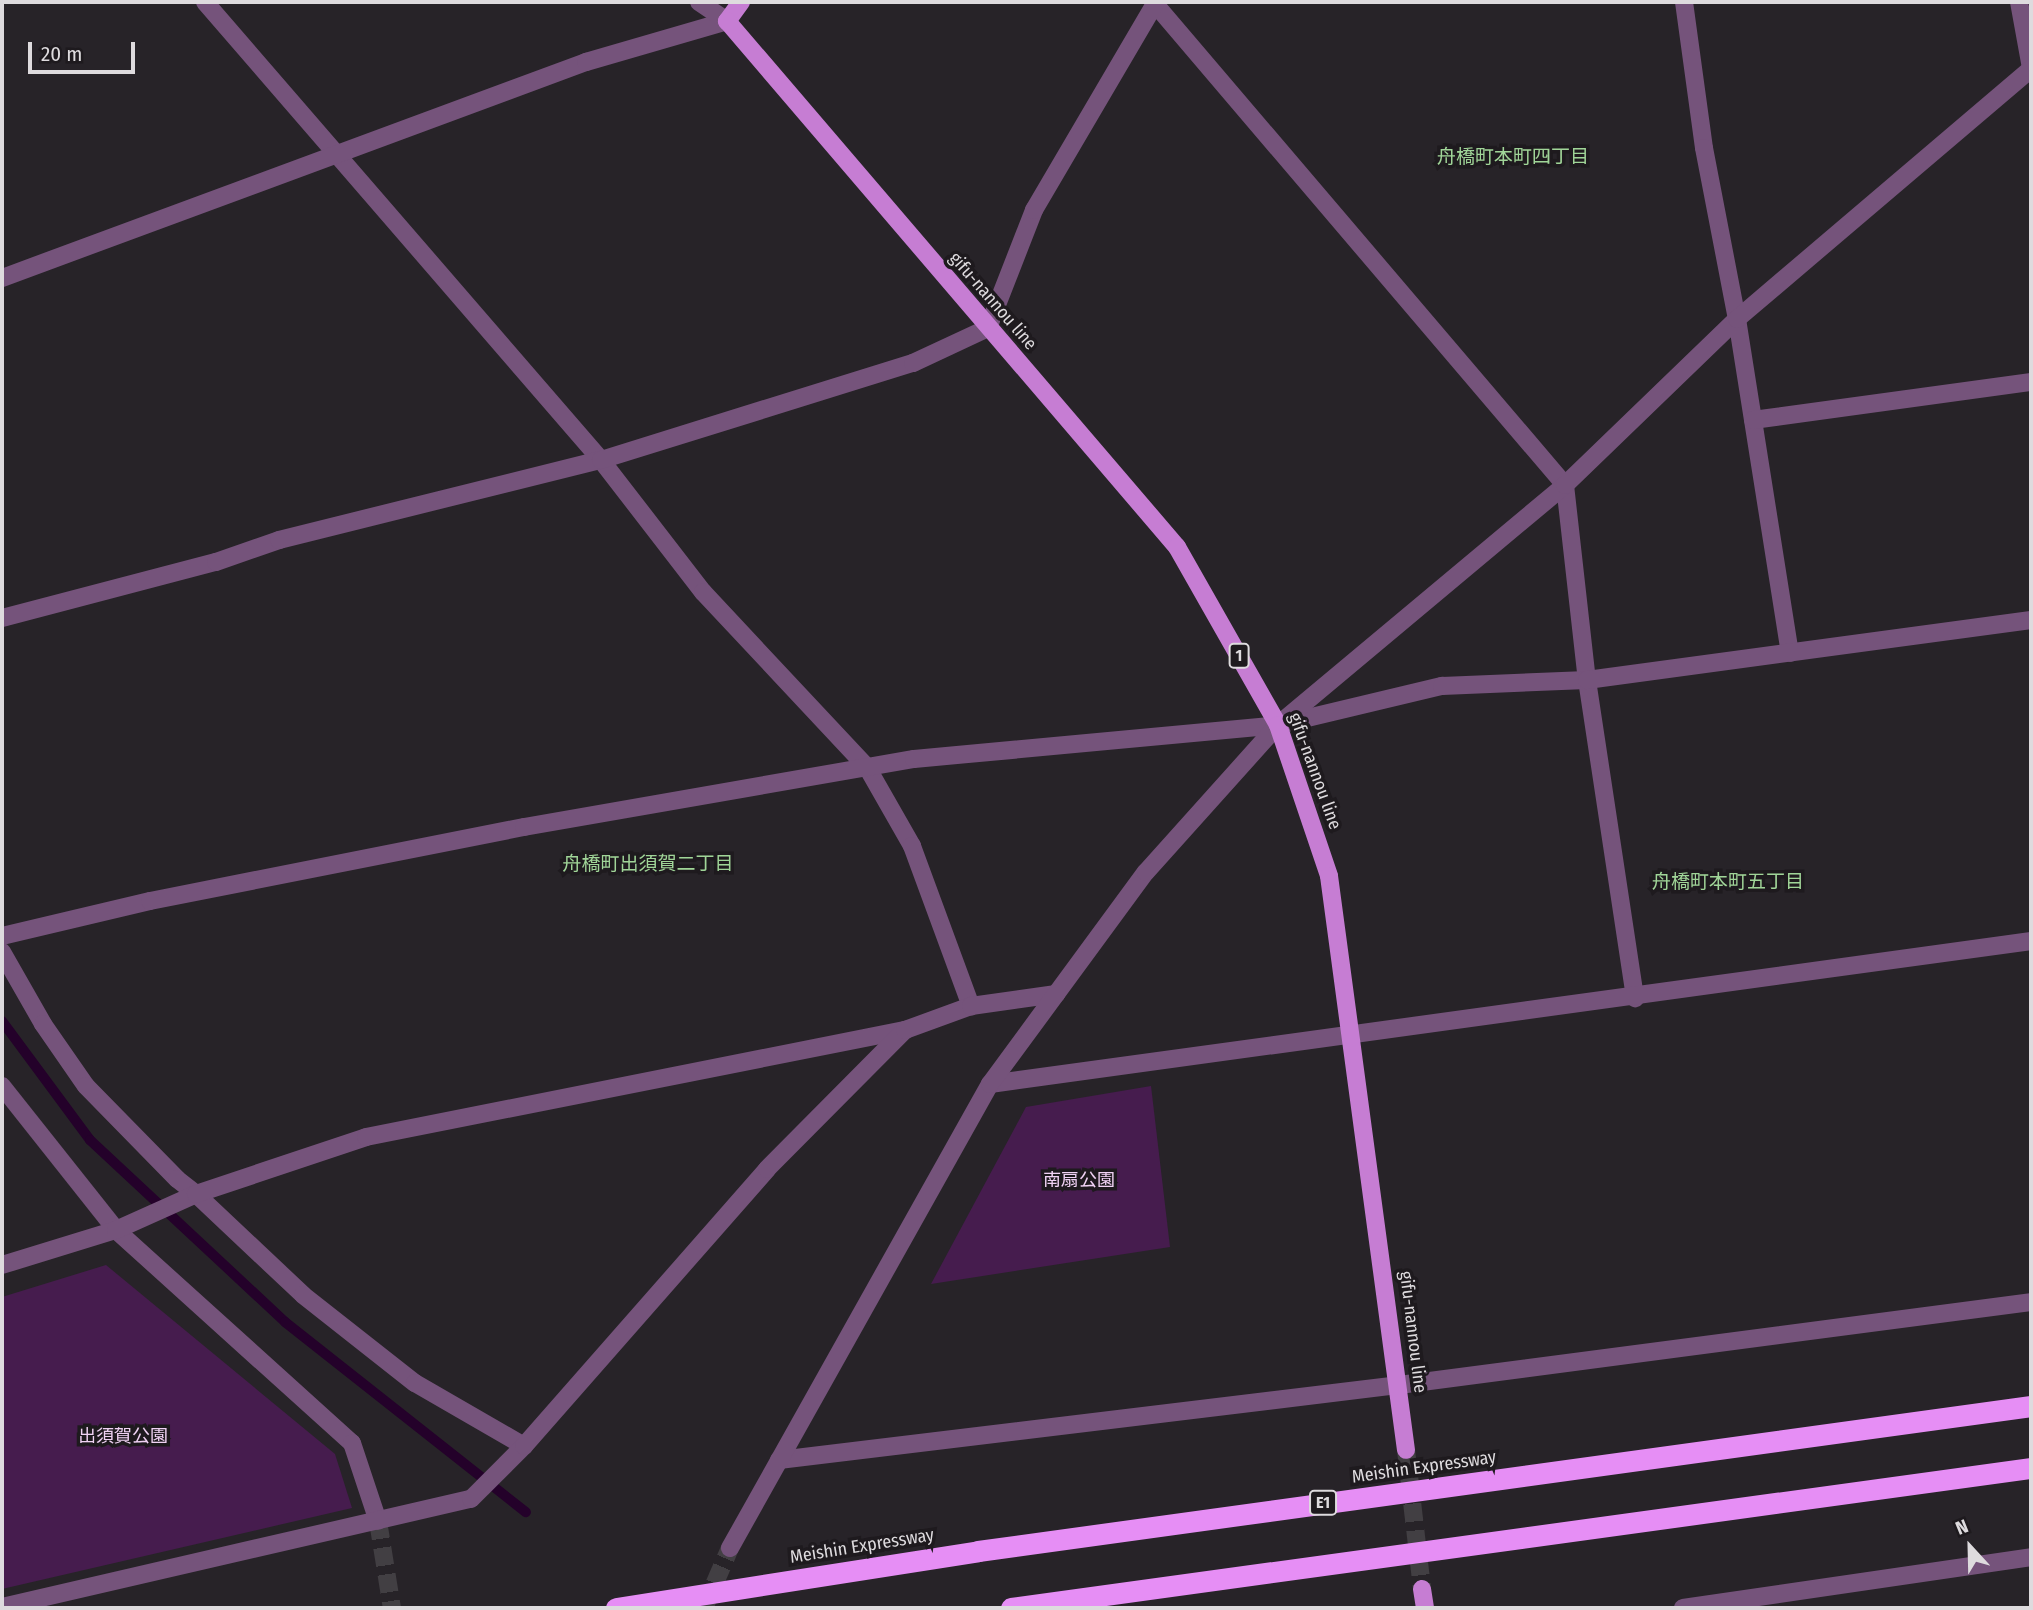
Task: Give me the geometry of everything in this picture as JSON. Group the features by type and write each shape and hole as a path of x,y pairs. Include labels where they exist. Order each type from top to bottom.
{"highway":[{"name":"Meishin Expressway","path":"616,1608 978,1551 2031,1406"},
{"path":"1012,1608 2031,1468"}],"main road":[{"path":"727,21 741,2"},
{"name":"gifu-nannou line","path":"727,21 1177,547 1278,725 1329,876 1348,1036 1406,1450"},
{"path":"1422,1589 1425,1608"}],"street":[{"path":"205,2 601,460 703,592 867,767 912,846 971,1006"},
{"path":"699,2 727,21"},
{"path":"715,2 727,21"},
{"path":"1684,2 1704,148 1737,319 1790,653"},
{"path":"730,1548 990,1084 1146,872 1278,725 1565,485 1737,319 2031,68 2019,2"},
{"path":"2,618 216,562 279,540 601,460 913,363 988,328 1034,210 1155,3 1565,485 1587,680 1635,998"},
{"path":"2,278 586,62 727,21"},
{"path":"1753,420 2031,382"},
{"path":"2,936 150,901 524,827 928,757 1278,725 1442,686 1587,680 2031,620"},
{"path":"990,1084 1635,998 2031,941"},
{"path":"2,952 43,1024 86,1086 177,1179 189,1197 303,1295 405,1375 520,1450"},
{"path":"2,1265 116,1230 189,1197 366,1137 905,1030 971,1006 1056,994"},
{"path":"2,1607 471,1499 520,1450 767,1169 905,1030"},
{"path":"2,1086 116,1230 352,1443 378,1521"},
{"path":"779,1460 1399,1385 2031,1302"},
{"path":"1683,1608 2031,1557"}],"green space":[{"name":"南扇公園","path":"1151,1086 1170,1247 931,1284 1026,1107"},
{"name":"出須賀公園","path":"106,1265 335,1454 352,1508 2,1589 2,1297"}],"waterway":[{"path":"2,1021 90,1140 285,1322 526,1512"}],"tunnel":[{"path":"1406,1450 1422,1589"},
{"path":"378,1521 392,1608"},
{"path":"704,1608 730,1548"}],"district":[{"name":"舟橋町本町四丁目","path":"1513,157"},
{"name":"舟橋町出須賀二丁目","path":"648,864"},
{"name":"舟橋町本町五丁目","path":"1728,882"}]}
